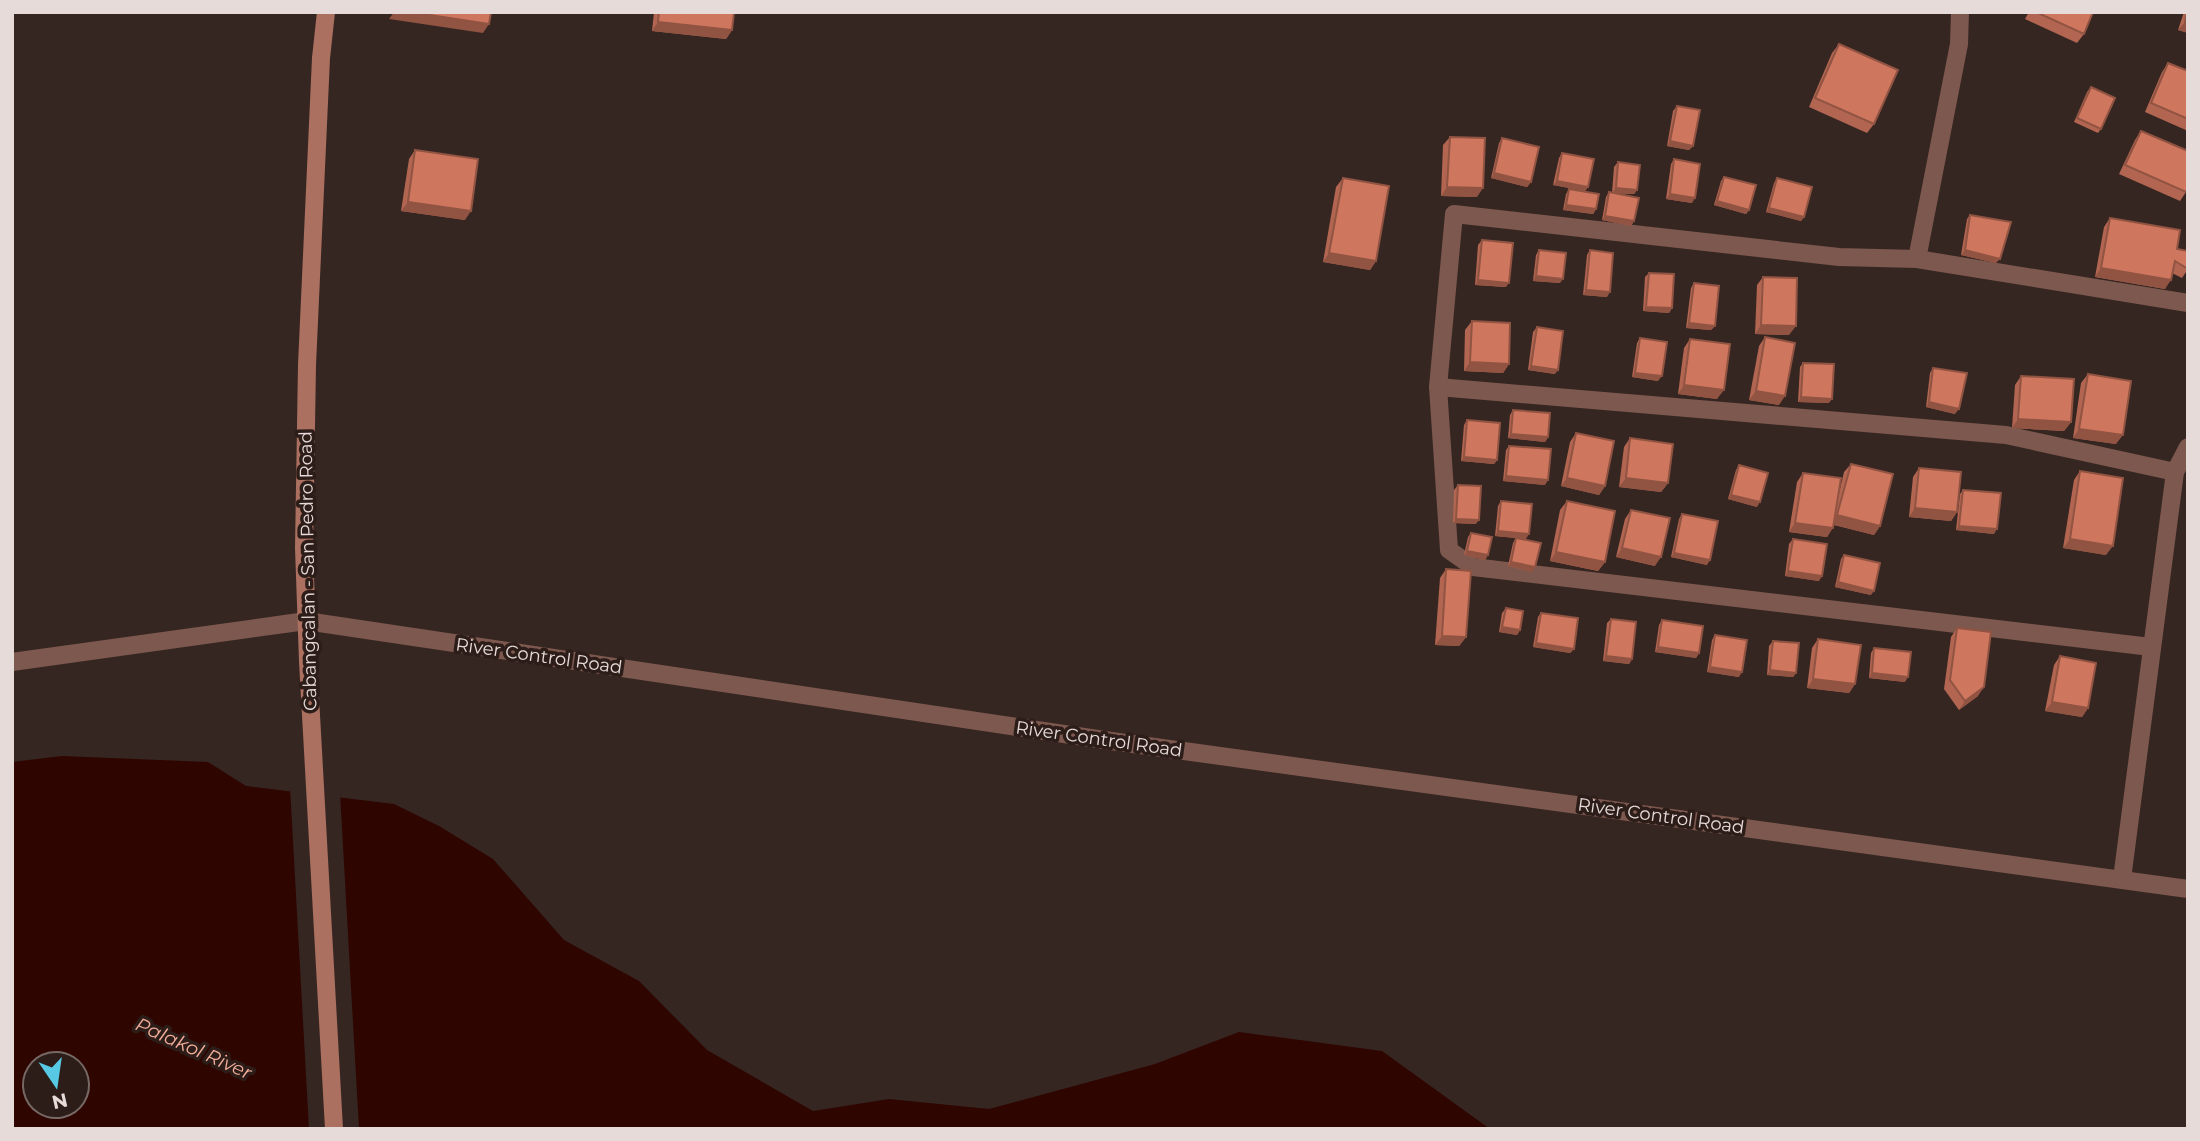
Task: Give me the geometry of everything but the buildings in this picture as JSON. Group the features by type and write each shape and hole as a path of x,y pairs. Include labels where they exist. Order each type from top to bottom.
{"street":[{"name":"Cabangcalan - San Pedro Road","path":"326,12 321,58 307,365 304,548 307,661 334,1129"},
{"path":"1917,259 1959,44 1960,12"},
{"path":"2151,647 1473,567 1449,550 1438,387 1454,214 1839,257 1917,259 2188,303"},
{"path":"1438,387 2006,435 2175,472"},
{"path":"2122,879 2175,472 2188,447"},
{"name":"River Control Road","path":"12,662 306,621 1111,741 2188,889"}],"water":[{"name":"Palakol River","path":"62,756 208,762 246,786 394,804 439,826 493,859 564,940 639,981 707,1050 813,1111 889,1099 989,1109 1155,1064 1239,1032 1382,1051 1490,1129 21,1129 12,1126 12,762"}],"pier":[{"path":"290,787 340,793 359,1129 309,1129"}]}
